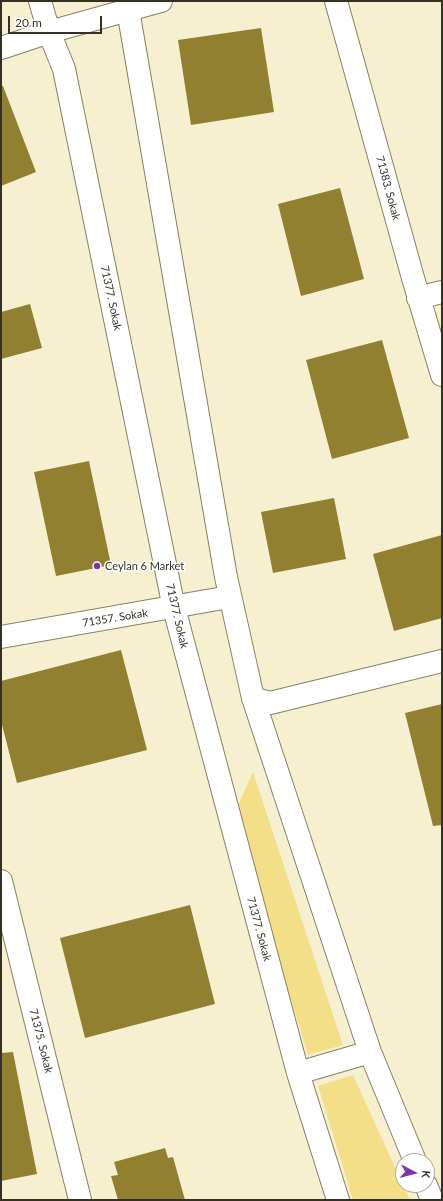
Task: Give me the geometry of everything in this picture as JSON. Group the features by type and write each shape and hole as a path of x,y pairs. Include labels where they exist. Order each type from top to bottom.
{"street":[{"name":"71377. Sokak","path":"40,1 49,32 64,68 174,608 298,1073 338,1200"},
{"path":"1,48 49,32 161,1"},
{"name":"71383. Sokak","path":"336,1 418,298 442,375"},
{"path":"128,10 229,597 253,698 370,1052 413,1153"},
{"path":"418,298 442,292"},
{"name":"71357. Sokak","path":"1,637 174,608 229,597"},
{"path":"253,698 270,703 442,661"},
{"name":"71375. Sokak","path":"1,881 80,1200"},
{"path":"298,1073 370,1052"}],"shaded area":[{"path":"253,772 343,1045 308,1055 234,814"},
{"path":"353,1075 395,1167 395,1193 407,1193 410,1200 353,1200 318,1086"}],"building":[{"path":"261,28 274,112 191,125 178,40"},
{"path":"1,86 3,86 36,172 1,186"},
{"path":"340,188 364,279 301,296 278,204"},
{"path":"30,304 42,348 1,359 1,312"},
{"path":"382,340 409,438 332,459 306,360"},
{"path":"89,461 111,565 56,576 34,472"},
{"path":"334,498 346,559 273,573 261,512"},
{"path":"442,535 442,618 394,631 373,554"},
{"path":"121,650 147,750 17,783 1,721 1,681"},
{"path":"442,704 442,825 433,826 405,713"},
{"path":"190,905 215,1004 85,1038 60,938"},
{"path":"13,1052 37,1174 1,1181 1,1053"},
{"path":"165,1148 168,1158 173,1157 185,1200 118,1200 111,1176 118,1175 114,1162"}],"place":[{"name":"Ceylan 6 Market","path":"97,566"}]}
